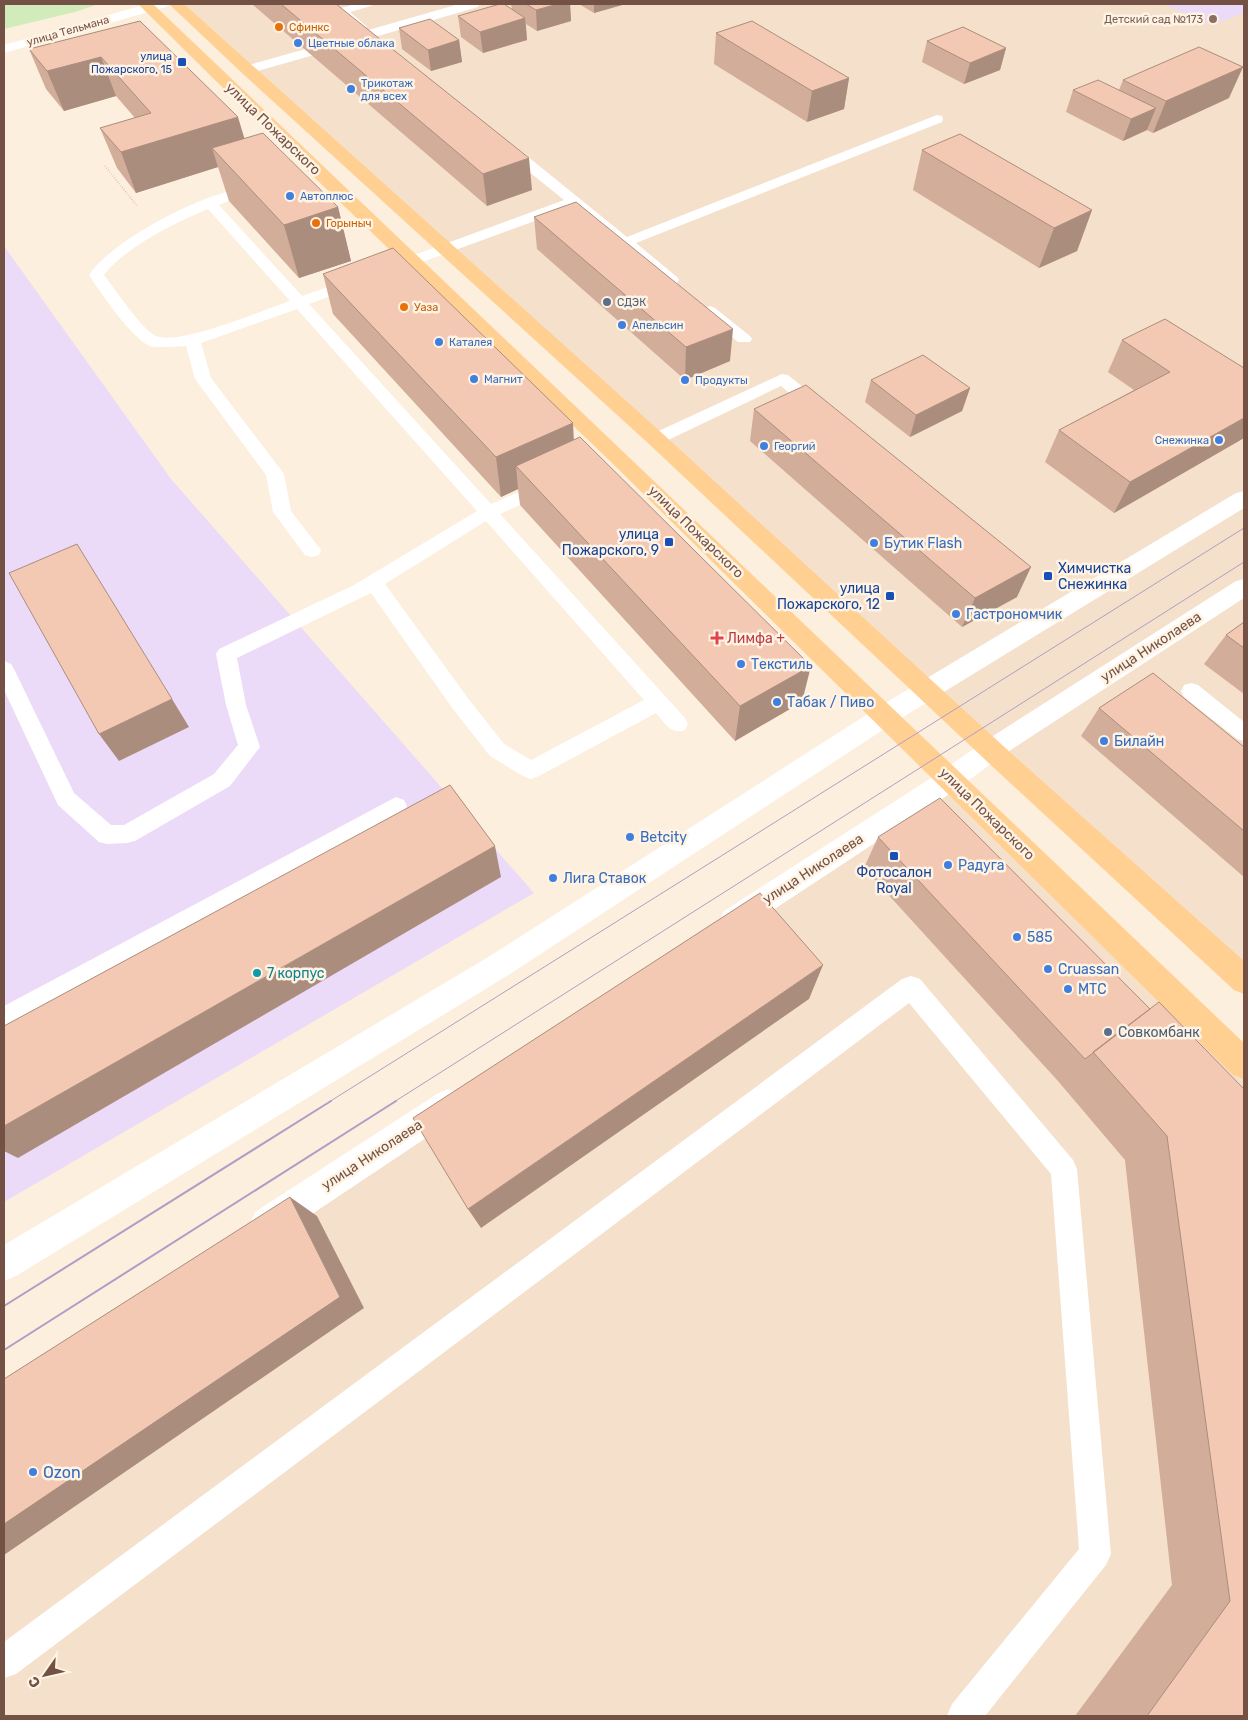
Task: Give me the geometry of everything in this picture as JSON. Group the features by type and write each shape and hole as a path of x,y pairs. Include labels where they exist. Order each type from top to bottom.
{"main road":[{"name":"улица Пожарского","path":"176,4 656,439 991,750 1244,980"},
{"name":"улица Пожарского","path":"151,5 411,261 609,460 886,715 1244,1064"}],"street":[{"path":"350,40 365,31 473,4"},
{"name":"улица Тельмана","path":"4,49 151,5"},
{"path":"247,70 309,52"},
{"path":"4,1264 500,965 886,715 1244,498"},
{"name":"улица Николаева","path":"709,936 951,779 991,750 1244,587"},
{"name":"улица Николаева","path":"244,1239 467,1093"}],"lane":[{"path":"368,4 342,11 383,47"},
{"path":"626,242 937,119"},
{"path":"498,140 685,290"},
{"path":"230,195 163,223 106,262 96,275 141,333 154,342 192,341 575,201"},
{"path":"210,203 678,724"},
{"path":"700,302 744,339"},
{"path":"192,341 203,379 275,474 282,512 312,550"},
{"path":"656,439 782,379 835,422"},
{"path":"4,669 66,799 107,835 127,834 222,780 249,748 236,705 226,654 373,582 488,512 567,478"},
{"path":"373,582 460,703 497,750 532,770 658,702"},
{"path":"1191,691 1244,733"},
{"path":"4,1019 396,806"},
{"path":"4,1662 911,987 1064,1169 1095,1554 964,1716"}],"path":[{"path":"105,166 138,206"}],"shaded area":[{"path":"176,4 1244,4 1244,980 1003,761"},
{"name":"Детский сад №173","path":"1164,4 1244,4 1244,13 1211,25"},
{"path":"4,246 171,479 534,893 4,1202"},
{"path":"951,779 1244,1064 1244,1716 4,1716 4,1396"}],"green space":[{"path":"4,4 99,4 75,12 4,29"}],"building":[{"path":"281,4 336,4 529,158 483,174"},
{"path":"504,4 525,18 480,32 458,16"},
{"path":"526,4 558,4 536,10"},
{"path":"430,19 459,40 428,50 399,28"},
{"path":"140,21 238,117 121,152 100,128 151,113 101,57 47,71 29,49"},
{"path":"752,21 849,78 812,91 716,33"},
{"path":"963,27 1006,48 970,63 927,41"},
{"path":"1199,47 1243,67 1166,101 1123,80"},
{"path":"1098,80 1156,108 1131,119 1073,90"},
{"path":"263,133 338,207 284,225 212,148"},
{"path":"960,134 1092,210 1054,228 922,150"},
{"path":"576,202 733,329 686,347 534,217"},
{"path":"393,248 573,423 496,457 323,274"},
{"path":"1165,319 1244,368 1244,418 1130,482 1059,430 1170,372 1122,340"},
{"path":"923,355 970,388 916,415 871,380"},
{"path":"806,385 1031,567 975,598 754,409"},
{"path":"580,437 811,666 740,706 516,466"},
{"path":"77,544 172,699 99,734 9,573"},
{"path":"1244,622 1244,648 1226,635"},
{"path":"1153,673 1244,747 1244,831 1099,708"},
{"path":"450,785 495,846 4,1126 4,1026"},
{"path":"940,798 1150,1009 1085,1059 878,837"},
{"path":"760,893 823,965 468,1209 413,1118"},
{"path":"1159,1002 1244,1089 1244,1716 1147,1716 1230,1601 1167,1136 1093,1052"},
{"path":"290,1197 340,1297 4,1524 4,1379"}],"tram line":[{"path":"329,1102 1244,528"},
{"path":"394,1102 1244,562"},
{"path":"4,1306 331,1101"},
{"path":"4,1350 396,1101"}],"place":[{"name":"Детский сад №173","path":"1213,19"},
{"name":"Сфинкс","path":"279,27"},
{"name":"Цветные облака","path":"298,43"},
{"name":"улица Пожарского, 15","path":"182,62"},
{"name":"Трикотаж для всех","path":"351,89"},
{"name":"Автоплюс","path":"290,196"},
{"name":"Горыныч","path":"316,223"},
{"name":"СДЭК","path":"607,302"},
{"name":"Уаза","path":"404,307"},
{"name":"Апельсин","path":"622,325"},
{"name":"Каталея","path":"439,342"},
{"name":"Магнит","path":"474,379"},
{"name":"Продукты","path":"685,380"},
{"name":"Снежинка","path":"1219,440"},
{"name":"Георгий","path":"764,446"},
{"name":"улица Пожарского, 9","path":"669,542"},
{"name":"Бутик Flash","path":"874,543"},
{"name":"Химчистка Снежинка","path":"1048,576"},
{"name":"улица Пожарского, 12","path":"890,596"},
{"name":"Гастрономчик","path":"956,614"},
{"name":"Лимфа +","path":"717,638"},
{"name":"Текстиль","path":"741,664"},
{"name":"Табак / Пиво","path":"777,702"},
{"name":"Билайн","path":"1104,741"},
{"name":"Betcity","path":"630,837"},
{"name":"Фотосалон Royal","path":"894,856"},
{"name":"Радуга","path":"948,865"},
{"name":"Лига Ставок","path":"553,878"},
{"name":"585","path":"1017,937"},
{"name":"Cruassan","path":"1048,969"},
{"name":"7 корпус","path":"257,973"},
{"name":"МТС","path":"1068,989"},
{"name":"Совкомбанк","path":"1108,1032"},
{"name":"Ozon","path":"33,1472"}]}
